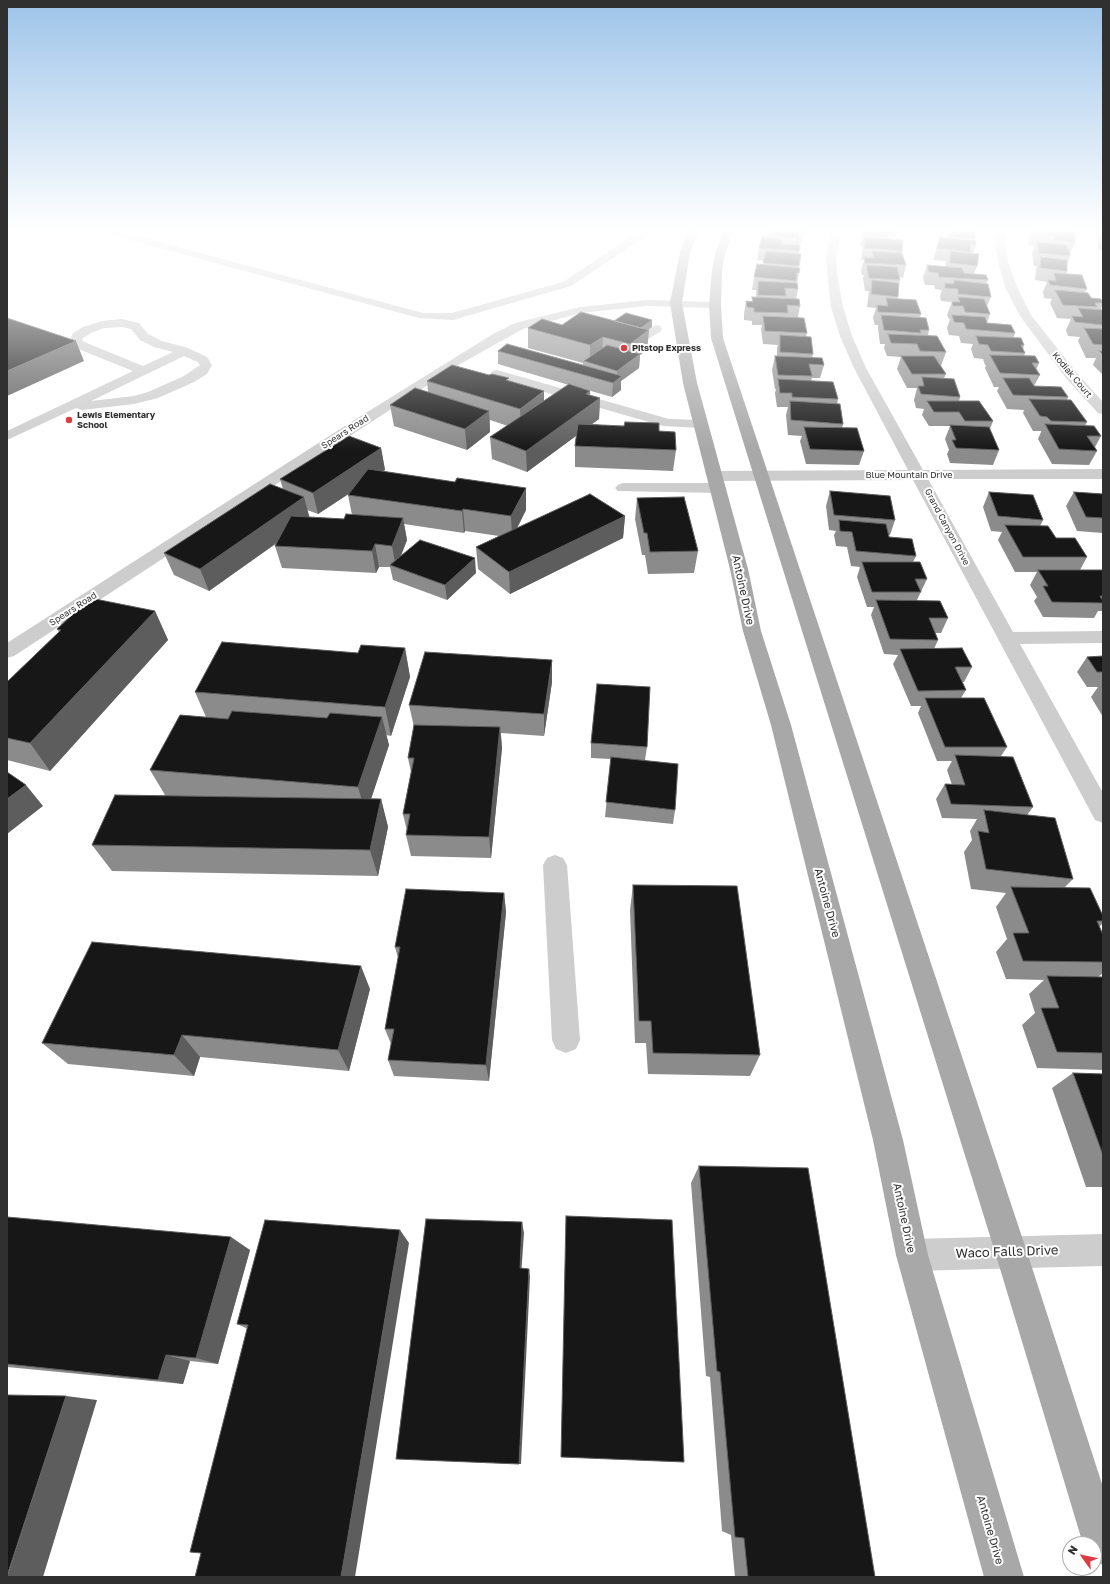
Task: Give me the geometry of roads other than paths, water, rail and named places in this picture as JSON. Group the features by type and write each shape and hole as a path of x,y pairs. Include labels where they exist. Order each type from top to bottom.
{"main road":[{"path":"715,302 717,338 1011,1252 1103,1546"},
{"name":"Antoine Drive","path":"676,303 664,328 700,424 716,482 739,569 752,631 781,724 888,1140 912,1255 1004,1577"}],"street":[{"path":"371,302 423,316 453,317 505,302"},
{"name":"Grand Canyon Drive","path":"836,302 846,336 860,368 920,475 1103,814"},
{"name":"Kodiak Court","path":"1019,302 1026,316 1071,375 1103,410"},
{"name":"Spears Road","path":"7,652 456,361 519,326 580,310 615,309 676,303 715,305"},
{"path":"538,320 551,328 582,322 615,309 633,316"},
{"path":"63,409 134,400 169,389 202,371 206,365 203,360 184,351 158,344 144,337 135,326 122,324 102,325 87,330 77,336 74,344 143,370"},
{"path":"609,332 639,340 664,328"},
{"path":"7,436 184,351"},
{"path":"497,374 668,423 700,424"},
{"name":"Blue Mountain Drive","path":"623,488 716,482 761,476 1103,474"},
{"path":"1007,638 1103,637"},
{"path":"555,865 566,1040"},
{"name":"Waco Falls Drive","path":"912,1255 1103,1250"}],"place":[{"name":"Pitstop Express","path":"624,348"},
{"name":"Lewis Elementary School","path":"69,420"}]}
